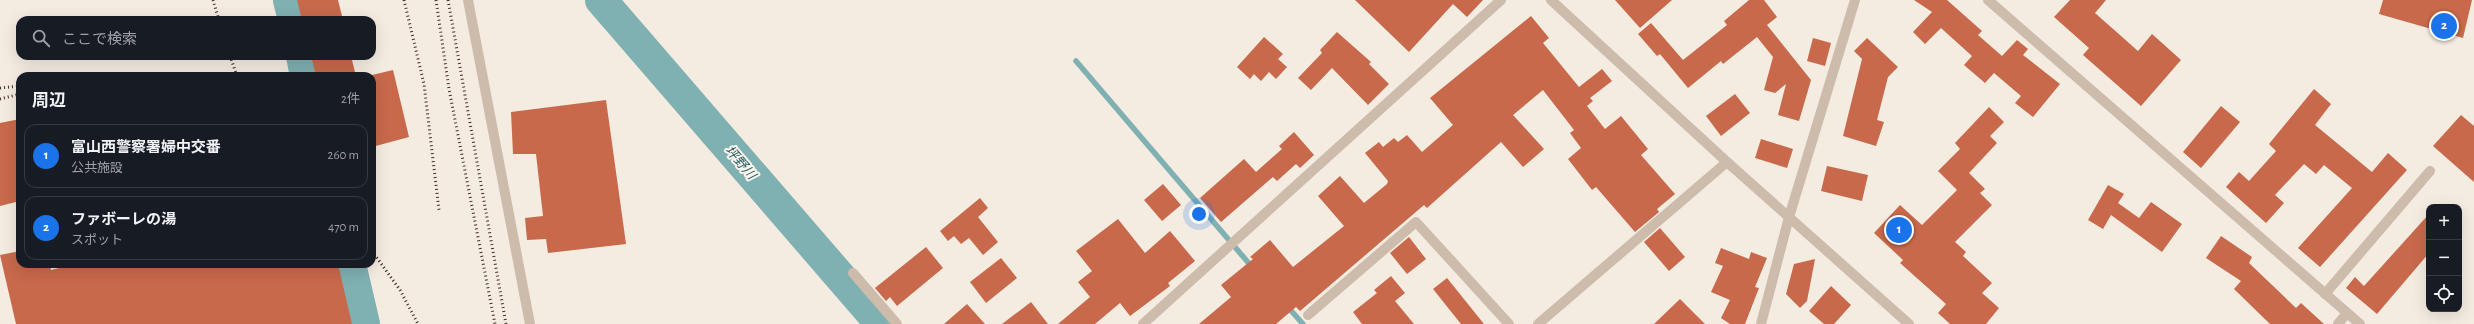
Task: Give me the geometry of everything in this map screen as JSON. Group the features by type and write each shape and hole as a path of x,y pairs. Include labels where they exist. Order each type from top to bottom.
{"street":[{"path":"468,0 530,324"},
{"path":"1143,324 1501,0"},
{"path":"1552,0 1727,162 1909,324"},
{"path":"1761,324 1789,217 1855,0"},
{"path":"1988,0 2360,324"},
{"path":"1538,324 1727,162"},
{"path":"2325,294 2430,171"},
{"path":"1308,315 1416,222 1509,324"},
{"path":"853,273 897,324"},
{"path":"2338,324 2347,314"}],"building":[{"path":"297,0 338,0 342,16 301,16"},
{"path":"1355,0 1483,0 1467,17 1453,4 1409,52"},
{"path":"1615,0 1672,0 1640,28"},
{"path":"1749,0 1764,0 1777,17 1767,25 1811,80 1799,121 1778,115 1786,84 1775,93 1764,90 1773,57 1757,37 1723,64 1721,61 1688,88 1660,54 1657,56 1638,34 1651,23 1683,60 1727,25 1724,21"},
{"path":"1914,0 1947,0 1982,31 1978,35 2002,56 2017,40 2028,49 2023,55 2060,84 2033,117 2015,103 2021,96 1994,73 1985,83 1964,65 1972,56 1941,28 1925,44 1913,32 1932,12"},
{"path":"2070,0 2106,0 2095,13 2138,51 2152,34 2181,60 2141,106 2083,55 2089,48 2054,17"},
{"path":"2383,0 2472,0 2463,38 2379,14"},
{"path":"1531,16 1549,38 1543,43 1579,87 1602,69 1612,81 1590,98 1593,101 1587,106 1605,129 1621,116 1648,149 1641,155 1675,194 1657,209 1659,212 1635,232 1596,187 1592,190 1568,159 1581,148 1570,133 1574,130 1543,90 1513,115 1544,149 1523,167 1501,142 1427,208 1424,205 1300,311 1296,307 1276,324 1199,324 1231,297 1221,285 1253,259 1250,257 1270,240 1293,267 1344,226 1318,196 1340,176 1364,203 1387,184 1388,181 1365,153 1379,142 1383,147 1394,138 1398,142 1407,135 1422,152 1453,125 1430,98"},
{"path":"1337,32 1371,62 1369,64 1389,84 1368,105 1332,68 1311,90 1298,78 1322,53 1320,50"},
{"path":"1264,37 1283,54 1278,59 1287,67 1276,79 1269,72 1261,81 1254,74 1250,79 1237,67"},
{"path":"1813,38 1831,43 1825,66 1807,61"},
{"path":"1867,38 1898,67 1888,77 1877,120 1884,122 1876,146 1843,136 1862,59 1854,51"},
{"path":"312,60 352,60 355,72 315,72"},
{"path":"393,70 409,137 376,146 376,74"},
{"path":"2314,89 2331,104 2315,125 2372,172 2388,153 2407,170 2320,267 2298,248 2352,188 2324,165 2316,174 2304,164 2275,195 2284,203 2266,223 2226,187 2239,172 2249,181 2276,151 2269,144"},
{"path":"1735,94 1750,113 1721,136 1706,116"},
{"path":"606,100 626,244 548,253 546,239 527,240 525,218 543,216 536,154 513,154 511,112"},
{"path":"2221,106 2240,122 2201,168 2183,152"},
{"path":"1989,107 2004,122 1990,136 1997,143 1969,173 1985,189 1980,193 1992,205 1955,242 1966,252 1963,256 1992,283 1982,293 1999,308 1986,324 1950,324 1938,313 1946,304 1900,263 1903,260 1874,233 1900,205 1922,225 1957,190 1938,171 1960,149 1955,143"},
{"path":"2461,115 2474,126 2474,182 2433,146"},
{"path":"16,120 16,202 0,206 0,123"},
{"path":"1294,132 1314,155 1300,168 1296,164 1277,181 1273,177 1221,222 1200,198 1244,159 1256,172 1282,149 1279,146"},
{"path":"1761,139 1793,149 1787,168 1755,158"},
{"path":"1827,166 1868,175 1862,201 1821,191"},
{"path":"1163,184 1181,205 1162,221 1144,200"},
{"path":"2108,185 2124,194 2118,203 2139,218 2151,202 2182,224 2162,252 2111,215 2103,229 2088,220"},
{"path":"980,198 988,208 978,217 998,242 983,255 969,238 961,244 954,236 948,241 940,231"},
{"path":"2426,217 2426,257 2377,314 2346,288 2355,277 2364,286"},
{"path":"1118,219 1145,253 1170,231 1195,261 1168,283 1170,286 1130,316 1120,303 1095,324 1058,324 1090,297 1078,282 1092,271 1076,251"},
{"path":"1660,228 1685,257 1669,271 1644,242"},
{"path":"2221,236 2252,257 2249,263 2296,308 2301,303 2324,324 2270,324 2234,289 2241,281 2206,258"},
{"path":"1409,237 1426,259 1407,274 1390,253"},
{"path":"926,247 943,268 897,306 890,297 886,301 875,288"},
{"path":"1721,248 1749,259 1751,252 1767,258 1755,287 1759,288 1745,324 1730,324 1721,318 1730,300 1711,292 1723,266 1715,263"},
{"path":"16,252 16,268 51,268 51,270 59,268 339,268 352,324 16,324 0,255"},
{"path":"1001,258 1017,278 986,303 970,282"},
{"path":"1815,259 1807,301 1800,308 1786,294 1794,264"},
{"path":"1391,276 1405,293 1395,301 1414,324 1362,324 1353,312 1377,293 1374,290"},
{"path":"1447,278 1484,324 1461,324 1433,289"},
{"path":"1831,286 1851,305 1834,324 1824,324 1809,311"},
{"path":"1680,299 1705,324 1654,324"},
{"path":"1031,302 1048,324 1002,324"},
{"path":"967,304 985,324 944,324"}],"waterway":[{"path":"289,0 293,16"},
{"name":"坪野川","path":"601,0 881,324"},
{"path":"303,60 305,72"},
{"path":"1076,61 1252,267"},
{"path":"351,268 364,324"},
{"path":"1287,306 1303,324"}],"railway":[{"path":"213,0 218,16"},
{"path":"404,0 424,84 439,210"},
{"path":"436,0 449,89 495,324"},
{"path":"448,0 506,324"},
{"path":"231,60 236,72"},
{"path":"0,88 16,86"},
{"path":"0,99 16,95"},
{"path":"376,257 400,290 418,324"}],"place":[{"name":"ファボーレの湯","path":"2444,26"},
{"name":"富山西警察署婦中交番","path":"1899,230"}]}
